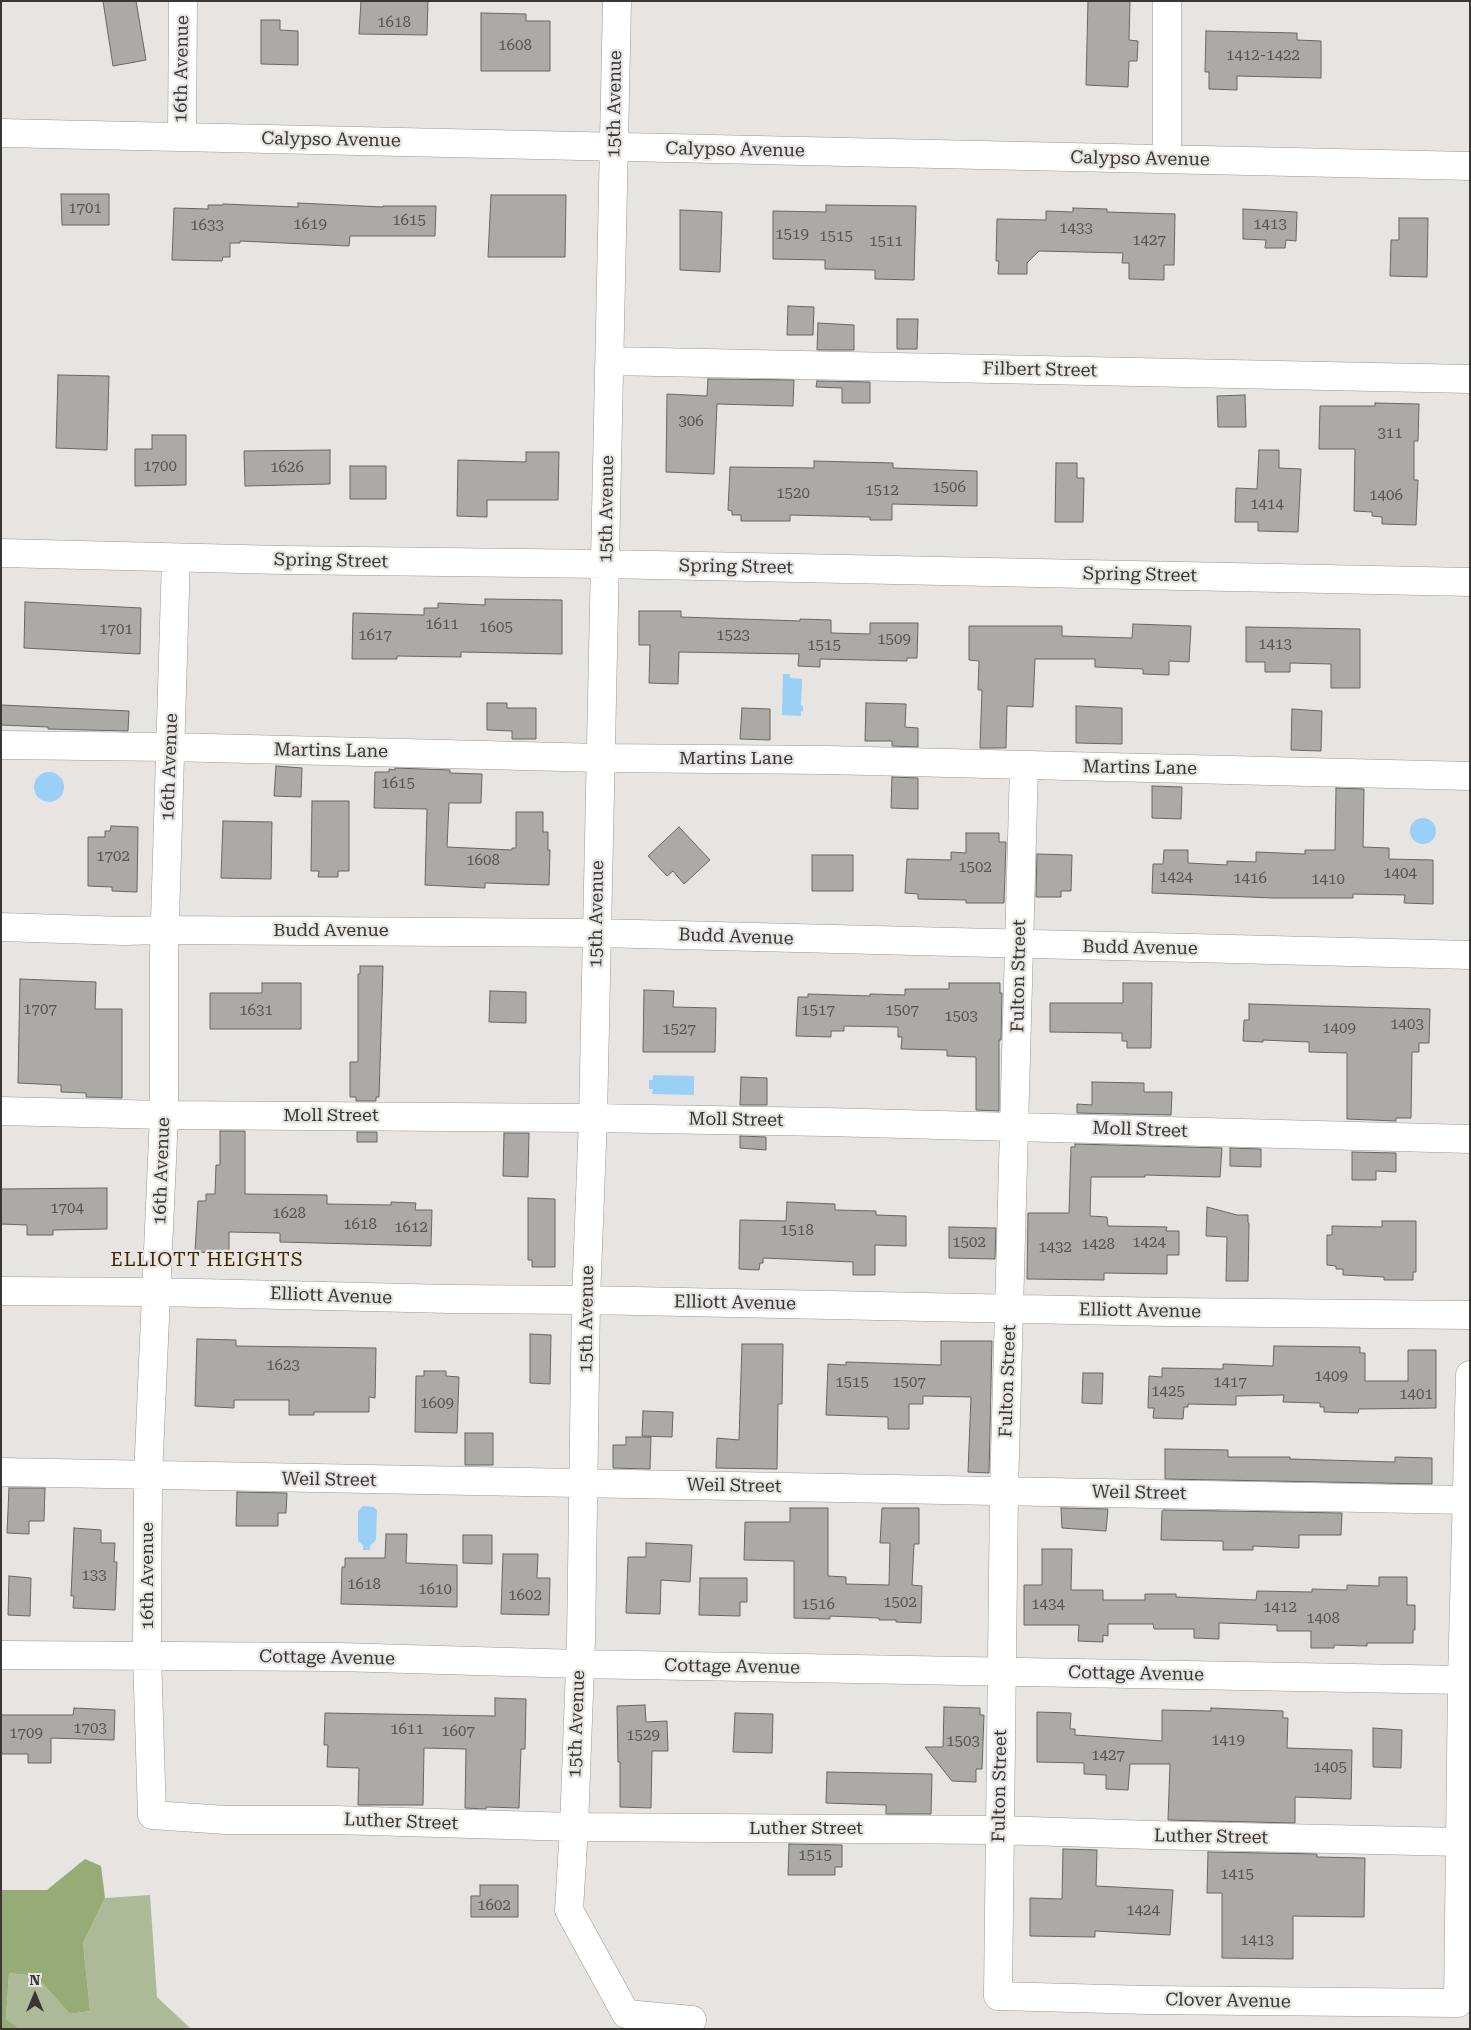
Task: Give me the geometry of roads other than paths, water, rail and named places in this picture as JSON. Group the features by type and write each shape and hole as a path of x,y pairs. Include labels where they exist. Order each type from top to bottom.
{"street":[{"name":"16th Avenue","path":"182,137 183,1"},
{"name":"15th Avenue","path":"617,1 593,1118 586,1300 579,1664 574,1827 569,1910 626,2014 692,2020"},
{"path":"1167,1 1168,159"},
{"name":"Calypso Avenue","path":"1,133 1470,166"},
{"name":"Filbert Street","path":"610,360 1470,378"},
{"name":"Spring Street","path":"1,553 176,558 605,564 1470,582"},
{"name":"16th Avenue","path":"152,1815 147,1655 148,1476 158,1292 164,1115 165,930 176,558"},
{"name":"Martins Lane","path":"1,745 170,747 601,758 827,760 1470,776"},
{"name":"Fulton Street","path":"998,1996 1004,1491 1024,766"},
{"name":"Budd Avenue","path":"1,927 124,931 597,933 1470,955"},
{"name":"Moll Street","path":"1,1111 164,1115 593,1118 1014,1126 1470,1139"},
{"name":"Elliott Avenue","path":"1,1291 158,1292 450,1300 586,1300 1010,1309 1470,1315"},
{"path":"1464,1880 1460,1842 1470,1374"},
{"name":"Weil Street","path":"1,1472 1004,1491 1468,1512"},
{"name":"Cottage Avenue","path":"1,1654 338,1657 579,1664 1003,1671 1464,1697"},
{"name":"Luther Street","path":"152,1815 226,1820 335,1820 574,1827 999,1830 1151,1836 1460,1842"},
{"name":"Clover Avenue","path":"998,1996 1147,2000 1458,2003 1464,1880"}],"water":[{"path":"783,674 790,674 790,678 802,679 801,705 803,706 803,711 801,711 801,716 782,715"},
{"path":"49,772 60,776 64,787 60,798 49,802 38,798 34,787 38,776"},
{"path":"1423,818 1432,822 1436,831 1432,840 1423,844 1414,840 1410,831 1414,822"},
{"path":"653,1075 694,1076 694,1095 652,1094 653,1089 649,1089 649,1080 653,1080"},
{"path":"363,1506 373,1507 377,1510 376,1540 370,1546 370,1550 363,1550 363,1545 358,1541 358,1511"}],"district":[{"name":"ELLIOTT HEIGHTS","path":"207,1260"}]}
